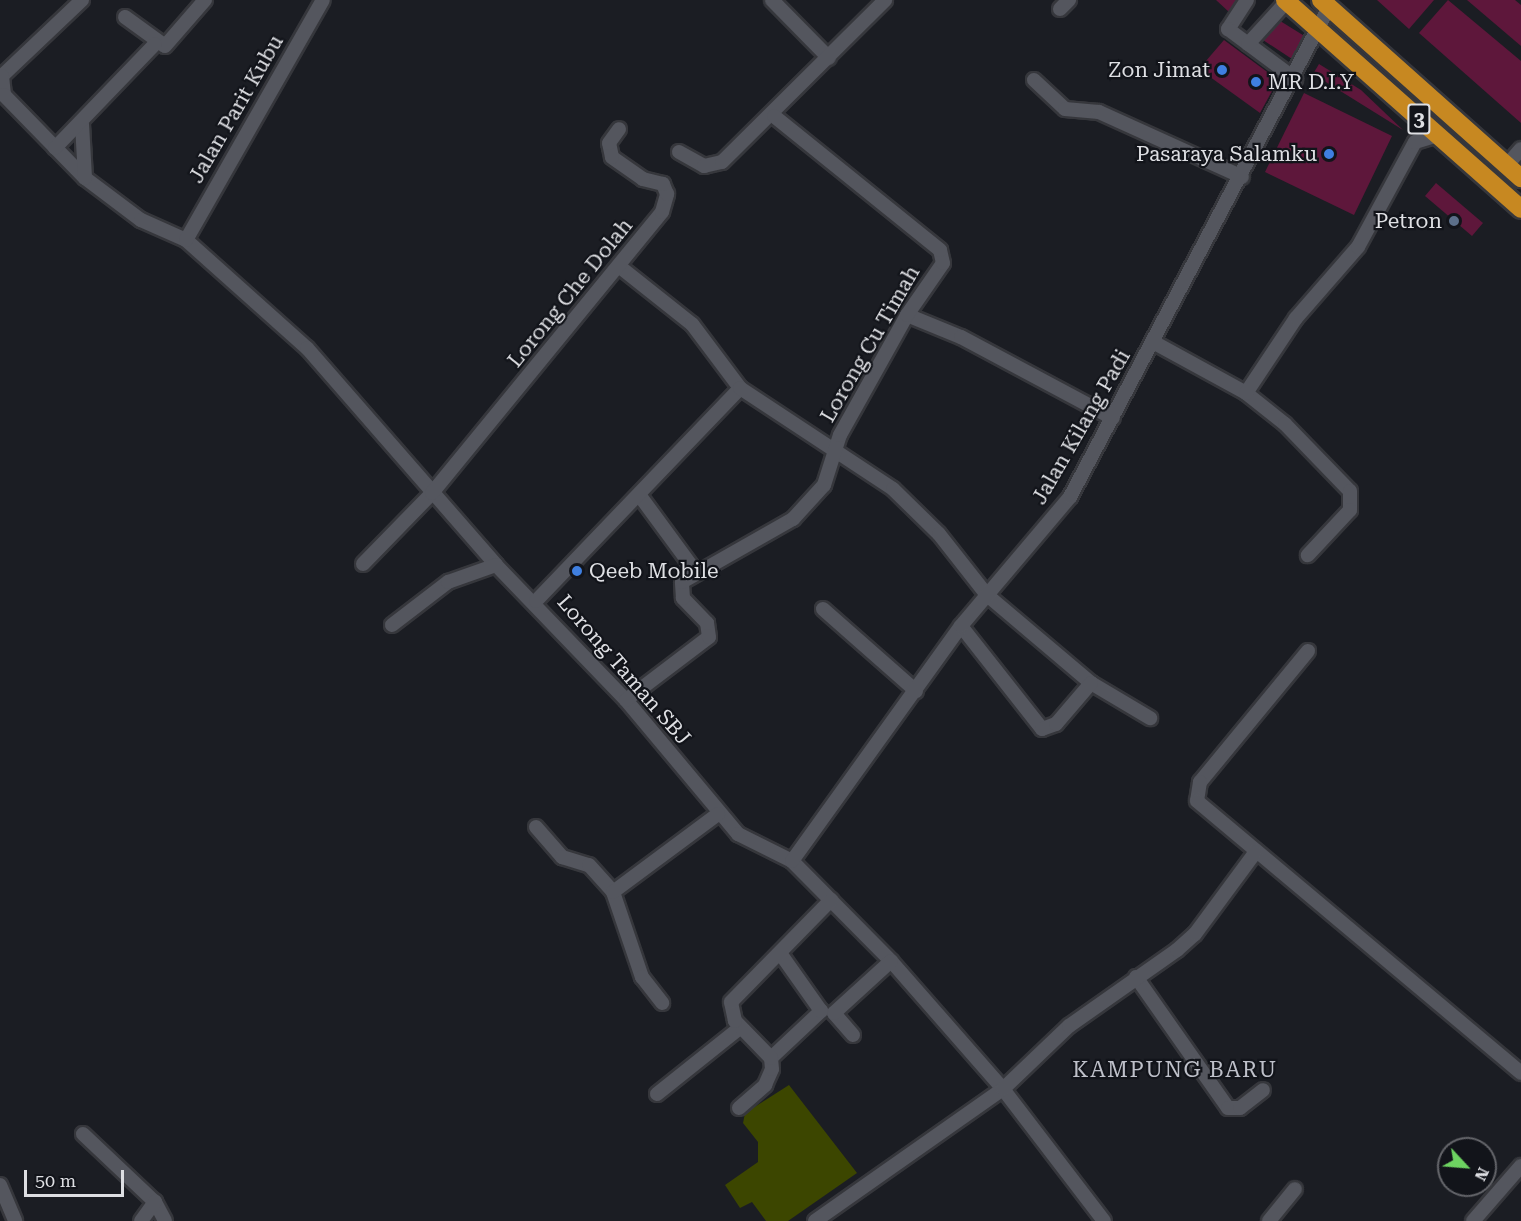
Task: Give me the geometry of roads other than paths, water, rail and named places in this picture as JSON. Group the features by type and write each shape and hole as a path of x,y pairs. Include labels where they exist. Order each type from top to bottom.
{"highway":[{"name":"3","path":"1286,1 1317,31 1521,208"},
{"name":"3","path":"1325,3 1521,178"}],"street":[{"path":"0,84 11,65 82,0"},
{"path":"125,17 154,44 170,44 205,0"},
{"name":"Jalan Parit Kubu","path":"186,240 323,0"},
{"path":"772,0 829,58"},
{"path":"679,152 704,166 717,165 774,116 885,0"},
{"path":"1247,0 1228,29 1295,79"},
{"path":"1248,44 1286,1"},
{"name":"Jalan Kilang Padi","path":"792,861 961,626 1070,497 1295,79 1317,31 1325,3"},
{"path":"56,148 82,124 154,44"},
{"path":"1034,80 1065,110 1099,112 1242,177"},
{"name":"Lorong Taman SBJ","path":"0,84 85,178 141,220 186,240 307,348 496,565 536,601 626,700 718,814 755,847 792,861"},
{"name":"Lorong Cu Timah","path":"694,571 794,519 824,485 834,452 907,315 944,257 774,116"},
{"path":"82,124 85,178"},
{"name":"Lorong Che Dolah","path":"363,564 432,493 620,267 662,212 667,194 660,181 645,180 614,159 609,143 619,129"},
{"path":"1246,393 1296,318 1358,248 1415,142 1437,135"},
{"path":"1507,165 1521,149"},
{"path":"620,267 692,324 740,388 918,510 987,595 1091,683 1149,718"},
{"path":"907,315 961,337 1113,418"},
{"path":"1153,342 1246,393 1311,448 1353,497 1350,510 1308,555"},
{"path":"536,601 640,496 740,388"},
{"path":"626,700 709,637 707,623 680,591 694,571 640,496"},
{"path":"392,625 448,582 496,565"},
{"path":"823,609 916,691"},
{"path":"961,626 1042,729 1056,724 1091,683"},
{"path":"1308,651 1196,791 1203,810 1521,1073"},
{"path":"613,892 718,814"},
{"path":"536,827 562,857 589,865 613,892 642,977 662,1003"},
{"path":"815,1221 1003,1089 1034,1056 1195,934 1255,854"},
{"path":"792,861 891,961 1003,1089 1104,1221"},
{"path":"771,1058 741,1027 730,1002 831,900"},
{"path":"739,1108 769,1082 771,1058 821,1011 780,953"},
{"path":"853,1035 834,1013 891,961"},
{"path":"1136,977 1228,1108 1240,1108 1263,1090"},
{"path":"657,1094 741,1027"},
{"path":"83,1134 155,1202 165,1221"},
{"path":"1473,1221 1521,1166"},
{"path":"0,1185 15,1221"},
{"path":"1269,1221 1295,1189"},
{"path":"141,1221 155,1202"}],"place":[{"name":"Zon Jimat","path":"1222,70"},
{"name":"MR D.I.Y","path":"1256,82"},
{"name":"Pasaraya Salamku","path":"1329,154"},
{"name":"Petron","path":"1454,221"},
{"name":"Qeeb Mobile","path":"577,571"}],"district":[{"name":"KAMPUNG BARU","path":"1175,1070"}]}
